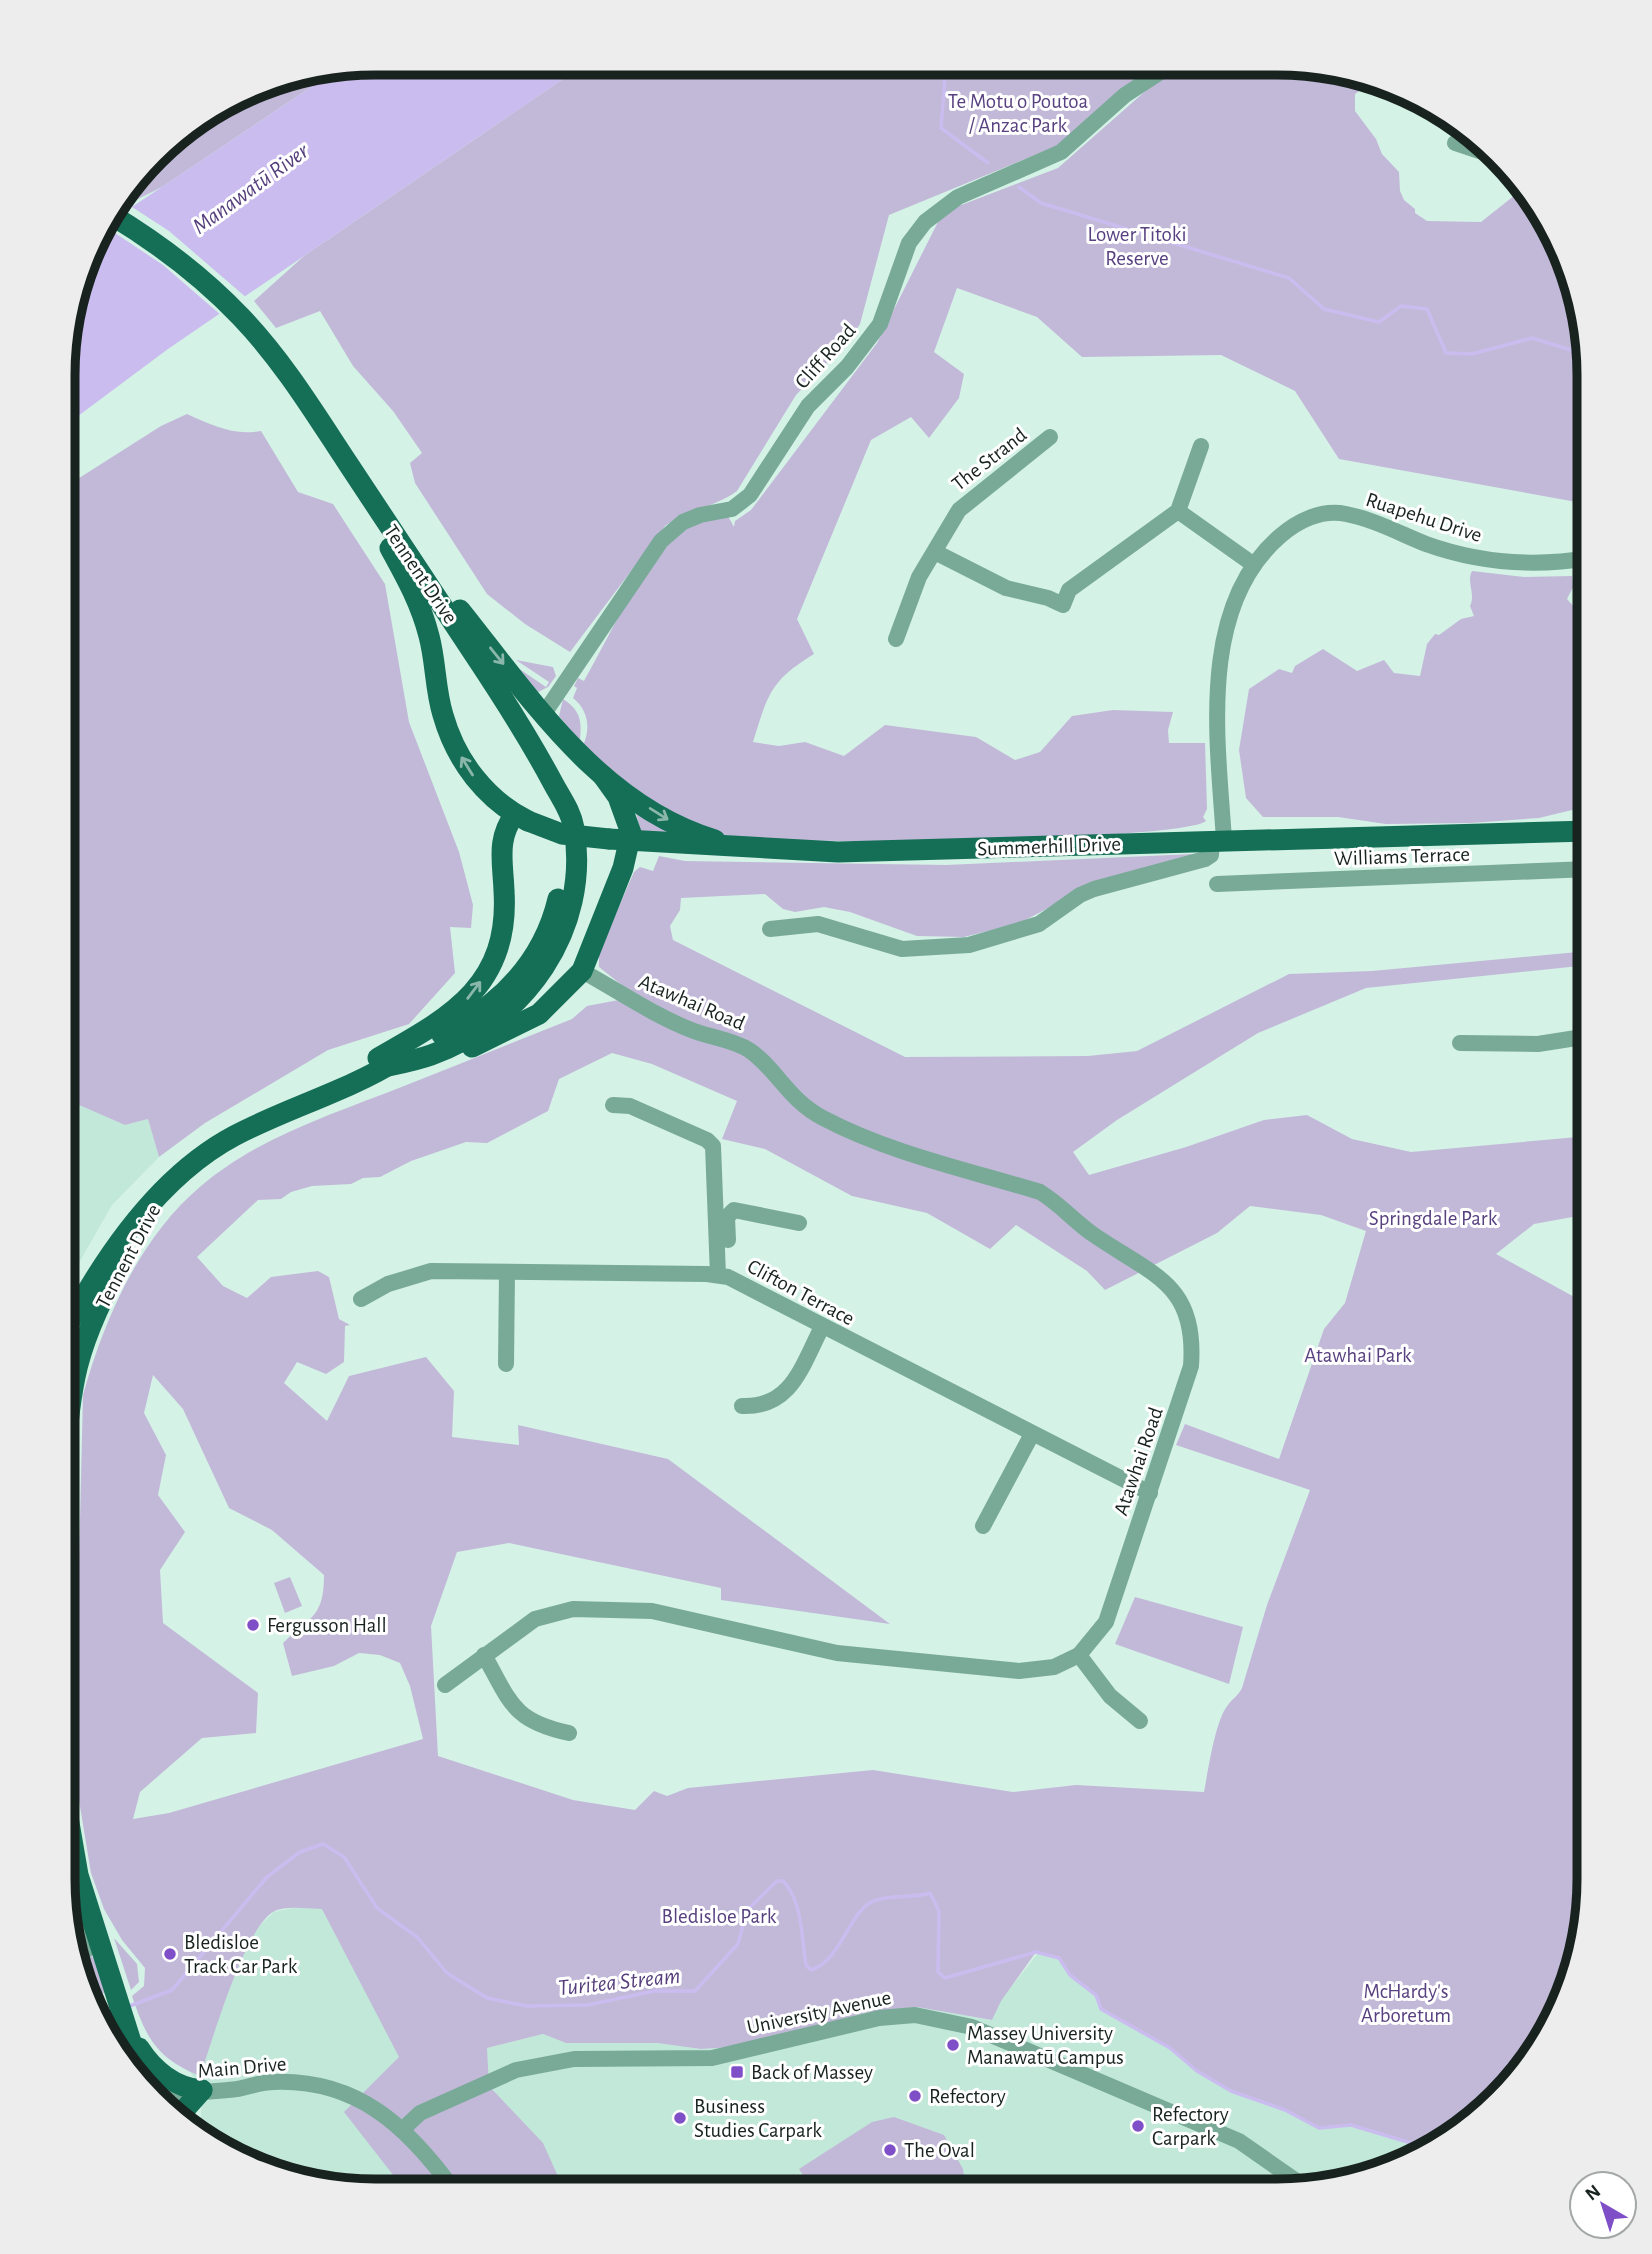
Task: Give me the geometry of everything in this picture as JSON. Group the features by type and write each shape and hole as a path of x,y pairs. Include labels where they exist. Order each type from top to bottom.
{"main road":[{"name":"Tennent Drive","path":"75,1314 94,1282 163,1192 215,1148 295,1107 387,1066 431,1055 479,1031 522,997 554,953 570,912 576,852 569,810 489,675 285,368 243,319 192,270 154,241 119,219"},
{"name":"Summerhill Drive","path":"331,438 418,599 430,639 443,715 470,772 490,796 522,818 562,834 751,849 892,851 1577,831"},
{"path":"377,508 543,715 565,741 603,776 677,825 713,840 751,849"},
{"path":"295,1107 373,1088 510,1031 549,1006 582,971 623,868 619,840 627,816 603,776"},
{"path":"295,1107 439,1024 462,1006 479,985 495,957 504,920 501,843 505,828 522,818"},
{"name":"Tennent Drive","path":"75,1374 88,1335 109,1288 163,1192"},
{"path":"75,1858 78,1875 138,2062"},
{"path":"130,2035 148,2062 161,2074 190,2089 202,2090"},
{"path":"185,2110 202,2090"}],"street":[{"name":"Cliff Road","path":"543,715 661,541 683,523 700,515 732,509 750,495 808,406 847,368 880,324 909,243 925,222 958,197 1061,152 1125,95 1156,75"},
{"path":"1455,143 1473,149"},
{"name":"The Strand","path":"897,639 919,577 959,510 1051,437"},
{"path":"935,552 1006,588 1048,598 1063,605 1069,590 1178,511 1201,446"},
{"path":"1178,511 1254,565"},
{"name":"Ruapehu Drive","path":"1218,840 1219,659 1234,602 1254,565 1289,529 1314,516 1338,513 1464,555 1503,562 1539,563 1577,559"},
{"path":"770,929 818,924 902,949 969,945 1039,924 1080,895 1094,889 1205,859 1211,855 1218,840"},
{"name":"Williams Terrace","path":"1217,884 1577,869"},
{"name":"Atawhai Road","path":"445,1685 536,1619 573,1609 592,1608 652,1611 837,1653 1008,1670 1054,1667 1079,1655 1106,1622 1188,1379 1193,1342 1192,1327 1182,1302 1161,1280 1091,1233 1060,1205 1040,1192 862,1136 822,1118 795,1100 751,1052 733,1042 694,1031 640,1006 582,971"},
{"path":"1460,1043 1538,1044 1577,1038"},
{"path":"613,1104 630,1106 708,1140 713,1146 723,1276"},
{"path":"723,1276 730,1212 739,1209 799,1223"},
{"name":"Clifton Terrace","path":"361,1299 388,1284 431,1271 723,1276 1150,1493"},
{"path":"506,1364 507,1273"},
{"path":"742,1406 763,1406 781,1397 822,1327"},
{"path":"983,1526 1032,1434"},
{"path":"484,1655 519,1714 542,1727 569,1733"},
{"path":"1079,1655 1110,1696 1140,1721"},
{"path":"80,1934 99,1936 92,1946 84,1951"},
{"name":"University Avenue","path":"402,2130 420,2113 516,2070 574,2059 712,2058 879,2018 915,2015 936,2017 972,2027 1239,2141 1292,2178"},
{"name":"Main Drive","path":"170,2097 202,2090 236,2089 271,2082 307,2083 334,2088 376,2108 402,2130"},
{"path":"402,2130 444,2179"}],"shaded area":[{"path":"79,1105 125,1125 148,1119 159,1157 112,1205 75,1270 75,1106"},
{"name":"Massey University Manawatū Campus","path":"343,1897 487,2048 543,2034 566,2043 657,2043 701,2049 733,2047 869,2012 917,2007 992,2020 1000,2001 1039,1952 1059,1958 1070,1975 1096,1995 1102,2009 1170,2048 1197,2071 1231,2091 1281,2109 1319,2128 1351,2125 1416,2144 1354,2169 1316,2176 1276,2179 376,2179 317,2173 261,2156 225,2139 201,2122 202,2090 154,2018 215,1968 274,1912"}],"green space":[{"name":"Te Motu o Poutoa / Anzac Park","path":"569,75 1153,75 1069,141 889,215 860,324 850,339 796,395 737,491 665,526 570,652 525,624 487,594 415,483 410,463 422,453 393,411 353,366 320,311 276,328 254,301 304,256"},
{"name":"Lower Titoki Reserve","path":"1170,75 1296,76 1354,85 1364,88 1355,94 1355,111 1376,139 1382,154 1399,172 1400,191 1404,200 1415,209 1415,213 1427,221 1481,222 1516,195 1546,243 1561,279 1571,317 1577,376 1577,502 1339,459 1295,391 1221,355 1082,357 1037,317 957,288 934,352 964,374 959,398 929,438 911,417 871,440 797,619 814,654 779,681 767,700 753,742 779,746 805,742 844,756 885,725 976,737 1015,760 1040,752 1072,716 1113,710 1173,712 1168,730 1169,743 1205,743 1207,809 1203,817 1206,821 1180,828 1055,837 891,841 758,839 725,835 701,827 677,817 632,789 593,754 559,716 563,699 579,716 580,739 584,743 586,718 582,707 573,698 577,688 574,686 578,678 584,681 644,575 675,538 691,526 728,516 734,527 735,521 751,510 877,343 943,212 1058,168 1150,87"},
{"path":"321,80 162,187 130,203 163,163 193,137 225,115 279,91"},
{"path":"187,414 232,431 261,431 298,492 333,504 385,584 409,722 459,852 473,905 471,928 450,927 455,973 409,1024 328,1050 205,1123 159,1157 148,1119 125,1125 79,1105 75,1106 75,481 161,426"},
{"path":"1472,571 1524,577 1572,576 1573,587 1567,599 1577,610 1577,811 1539,818 1471,823 1386,824 1338,817 1263,817 1246,798 1239,750 1249,689 1279,669 1292,673 1295,666 1323,649 1357,671 1384,660 1394,673 1420,676 1427,644 1435,634 1439,635 1461,619 1474,616 1470,606"},
{"path":"506,660 546,687 549,682 516,660 553,667 556,676 548,687 538,692"},
{"path":"635,809 693,836 641,833"},
{"path":"1193,854 1048,908 1020,923 964,937 917,936 850,912 824,907 795,912 783,909 765,894 681,898 680,910 670,926 673,940 905,1057 1088,1056 1137,1051 1289,974 1372,971 1577,952 1577,966 1366,988 1258,1033 1117,1120 1073,1152 1089,1175 1186,1147 1264,1120 1307,1115 1352,1139 1411,1152 1577,1137 1577,1216 1534,1224 1496,1254 1577,1298 1577,1878 1574,1918 1561,1975 1537,2029 1515,2061 1489,2091 1459,2117 1427,2139 1416,2144 1351,2125 1319,2128 1285,2110 1231,2091 1197,2071 1170,2048 1101,2009 1096,1995 1070,1975 1059,1958 1036,1952 1001,2001 992,2020 917,2007 869,2012 733,2047 701,2049 657,2043 566,2043 543,2034 487,2048 489,2086 543,2143 559,2179 396,2179 344,2112 399,2057 322,1909 278,1910 262,1923 240,1962 200,2076 173,2062 155,2046 149,2036 132,1996 144,1986 145,1968 122,1940 104,1909 91,1873 75,1776 83,1395 113,1310 142,1255 159,1230 201,1186 247,1154 298,1128 572,1019 587,1006 624,999 628,990 599,967 599,952 634,872 640,867 653,871 659,856 685,861 946,865","holes":["612,1053 652,1064 737,1101 722,1139 765,1149 852,1196 927,1213 990,1249 1016,1225 1087,1271 1105,1290 1217,1233 1250,1206 1321,1215 1366,1231 1345,1303 1324,1329 1279,1459 1185,1424 1176,1445 1310,1490 1267,1605 1242,1688 1223,1712 1219,1722 1204,1792 1076,1785 1013,1792 873,1770 688,1788 667,1796 654,1791 635,1810 573,1800 438,1756 431,1626 457,1552 509,1543 721,1588 721,1600 890,1624 668,1459 518,1425 519,1445 452,1437 454,1391 426,1357 349,1376 327,1421 284,1383 297,1362 326,1374 344,1362 345,1326 350,1325 339,1319 329,1277 318,1271 271,1277 247,1298 223,1286 197,1257 258,1200 281,1199 291,1192 312,1186 351,1184 363,1178 380,1177 411,1161 466,1142 487,1143 548,1111 559,1079","153,1375 183,1409 229,1508 272,1530 324,1575 322,1600 314,1615 283,1643 292,1676 334,1666 359,1653 380,1655 400,1663 410,1686 423,1739 169,1813 133,1819 140,1792 202,1738 256,1733 258,1693 163,1623 160,1570 185,1532 158,1495 166,1455 144,1413"]},
{"path":"290,1577 302,1606 285,1613 274,1583"},
{"path":"1135,1597 1243,1627 1229,1684 1115,1644"},
{"path":"77,1905 84,1923 79,1923"},
{"path":"114,1938 137,1964 139,1982 131,1990"},
{"path":"89,1950 99,1970 105,1994 97,1992 84,1953"},
{"name":"The Oval","path":"894,2117 944,2135 963,2169 964,2179 806,2179 799,2169 872,2122"}],"water":[{"name":"Manawatū River","path":"376,75 569,75 168,349 75,418 76,356 85,298 106,243 124,213 321,80"}],"pier":[{"path":"128,205 169,231 248,299 222,316 163,265 112,231"}],"waterway":[{"path":"945,75 941,128 988,163"},
{"path":"1019,187 1041,203 1289,278 1324,309 1379,322 1401,306 1427,309 1446,353 1472,354 1532,338 1576,351"},
{"name":"Turitea Stream","path":"127,2007 172,1990 267,1877 300,1852 323,1844 344,1857 377,1908 417,1937 447,1973 487,1998 527,2006 588,2005 654,1991 695,1991 738,1944 747,1910 777,1881 783,1881 790,1889 798,1909 806,1965 811,1970 831,1956 867,1905 883,1898 930,1893 939,1911 938,1972 945,1978 1036,1952 1059,1958 1070,1975 1096,1995 1101,2009 1170,2048 1197,2071 1231,2091 1285,2110 1319,2128 1351,2125 1416,2144"},
{"name":"Turitea Stream","path":"108,2014 113,2012"}],"place":[{"name":"Fergusson Hall","path":"253,1625"},
{"name":"Bledisloe Track Car Park","path":"170,1954"},
{"name":"Massey University Manawatū Campus","path":"953,2045"},
{"name":"Back of Massey","path":"737,2072"},
{"name":"Refectory","path":"915,2096"},
{"name":"Business Studies Carpark","path":"680,2118"},
{"name":"Refectory Carpark","path":"1138,2126"},
{"name":"The Oval","path":"890,2150"}],"park label":[{"name":"Springdale Park","path":"1433,1218"},
{"name":"Atawhai Park","path":"1358,1355"},
{"name":"Bledisloe Park","path":"719,1916"},
{"name":"McHardy's Arboretum","path":"1406,2003"}]}
